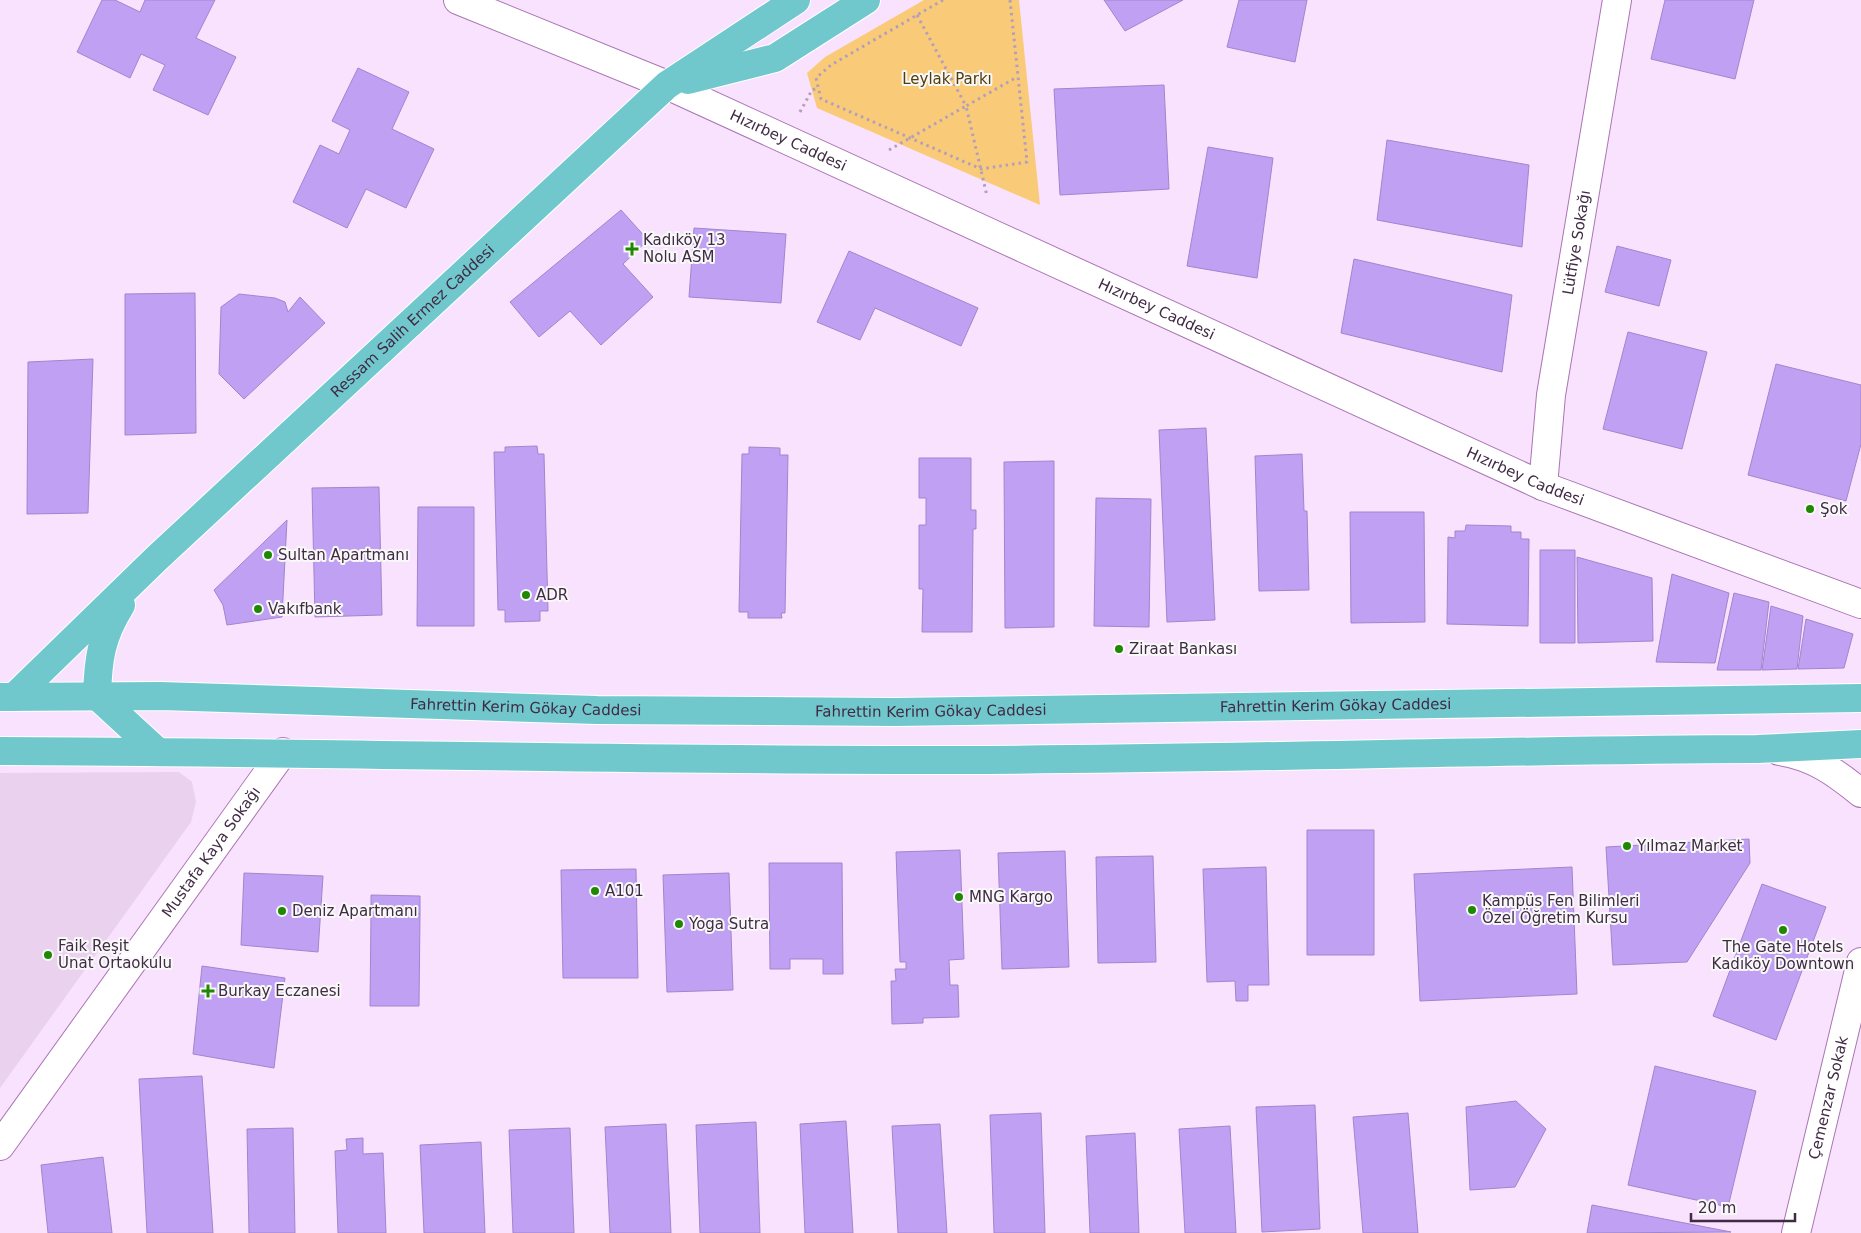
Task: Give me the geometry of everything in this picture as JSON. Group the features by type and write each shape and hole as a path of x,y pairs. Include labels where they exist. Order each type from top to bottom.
{"main road":[{"name":"Ressam Salih Ermez Caddesi","path":"157,558 667,85 796,0"},
{"name":"Ressam Salih Ermez Caddesi","path":"667,85 775,58 866,0"},
{"path":"157,558 127,597 108,629 99,657 97,696 158,752"},
{"path":"7,697 157,558"},
{"name":"Fahrettin Kerim Gökay Caddesi","path":"7,697 97,696 615,710 885,712 1861,698"},
{"path":"0,752 282,752 672,759 970,760 1757,749 1861,744"}],"street":[{"name":"Hızırbey Caddesi","path":"458,0 499,8 1543,486 1861,604"},
{"name":"Lütfiye Sokağı","path":"1543,486 1551,395 1617,0"},
{"path":"1757,749 1791,753 1812,759 1828,768 1861,793"},
{"name":"Mustafa Kaya Sokağı","path":"0,1146 282,752"},
{"name":"Çemenzar Sokak","path":"1796,1233 1861,962"}],"path":[{"path":"944,0 831,65 816,78 818,88 821,99 981,168 1027,162 1010,0"},
{"path":"917,15 966,106 981,168"},
{"path":"893,148 1018,77"},
{"path":"811,92 818,88"}],"shaded area":[{"name":"Faik Reşit Unat Ortaokulu","path":"179,772 192,782 196,802 191,822 0,1088 0,773"}],"green space":[{"name":"Leylak Parkı","path":"924,0 1019,0 1040,205 817,108 807,73 825,57"}],"building":[{"path":"102,0 115,0 140,12 145,0 215,0 196,38 236,57 208,115 153,90 165,65 141,54 130,78 77,52"},
{"path":"1104,0 1183,0 1125,31"},
{"path":"1239,0 1307,0 1295,62 1227,47"},
{"path":"1665,0 1754,0 1735,79 1651,59"},
{"path":"358,68 409,92 392,129 434,149 406,208 366,189 347,228 293,202 320,145 339,154 350,130 332,121"},
{"path":"1164,85 1169,189 1060,195 1054,89"},
{"path":"1387,140 1529,165 1522,247 1377,220"},
{"path":"1208,147 1273,158 1257,278 1187,266"},
{"path":"621,210 648,240 623,264 653,297 601,345 570,311 539,337 510,302"},
{"path":"694,228 786,234 781,303 689,297"},
{"path":"1617,246 1671,260 1659,306 1605,292"},
{"path":"849,251 978,308 961,346 875,308 860,340 817,322"},
{"path":"1354,259 1512,295 1502,372 1341,333"},
{"path":"195,293 196,433 125,435 125,294"},
{"path":"239,294 275,298 285,302 288,312 300,297 325,323 244,399 219,374 221,307"},
{"path":"1628,332 1707,352 1682,449 1603,429"},
{"path":"93,359 88,513 27,514 28,362"},
{"path":"1776,364 1861,385 1861,444 1846,501 1748,475"},
{"path":"1206,428 1215,620 1167,622 1159,430"},
{"path":"537,446 538,454 544,454 548,611 540,611 540,621 505,622 505,610 498,610 494,452 505,452 505,447"},
{"path":"749,447 780,448 780,455 788,455 785,613 781,613 782,618 748,618 748,612 739,612 742,454 749,454"},
{"path":"1302,454 1304,511 1307,511 1309,590 1259,591 1255,456"},
{"path":"919,458 971,458 971,510 976,510 976,529 973,529 972,632 922,632 923,589 919,589 919,525 926,525 926,498 919,498"},
{"path":"1054,461 1054,627 1005,628 1004,462"},
{"path":"379,487 382,615 315,617 312,488"},
{"path":"1096,498 1151,499 1149,627 1094,626"},
{"path":"418,507 474,507 474,626 417,626"},
{"path":"1350,512 1424,512 1425,622 1351,623"},
{"name":"Sultan Apartmanı","path":"287,520 282,617 227,625 223,605 214,590"},
{"path":"1466,525 1511,526 1511,532 1521,532 1521,539 1529,539 1528,626 1447,624 1448,537 1455,538 1455,531 1465,531"},
{"path":"1540,550 1575,550 1575,643 1540,643"},
{"path":"1577,557 1652,578 1653,641 1578,643"},
{"path":"1672,574 1729,593 1715,663 1656,662"},
{"path":"1734,593 1769,602 1761,670 1717,670"},
{"path":"1771,606 1803,616 1797,669 1762,670"},
{"path":"1806,619 1853,634 1844,668 1798,669"},
{"path":"1307,830 1374,830 1374,955 1307,955"},
{"path":"1749,839 1750,863 1687,962 1613,965 1606,847"},
{"path":"960,850 964,959 949,960 950,985 958,985 959,1017 923,1018 923,1023 892,1024 891,981 896,981 895,969 906,969 906,962 900,962 896,852"},
{"path":"1065,851 1069,967 1002,969 998,853"},
{"path":"1153,856 1156,962 1098,963 1096,857"},
{"path":"769,863 842,863 843,974 823,974 823,959 790,959 790,969 770,969"},
{"path":"1266,867 1269,985 1248,985 1248,1001 1236,1001 1235,981 1207,982 1203,869"},
{"path":"1572,867 1577,994 1420,1001 1414,874"},
{"path":"636,869 638,978 563,978 561,870"},
{"name":"Deniz Apartmanı","path":"244,873 323,876 318,952 241,945"},
{"path":"729,873 733,990 667,992 663,875"},
{"path":"1762,884 1826,907 1776,1040 1713,1016"},
{"path":"371,895 420,896 420,914 371,913"},
{"path":"371,913 420,914 419,1006 370,1006"},
{"path":"202,966 285,978 274,1068 193,1054"},
{"path":"1655,1066 1756,1091 1728,1207 1628,1185"},
{"path":"202,1076 213,1233 147,1233 139,1079"},
{"path":"1516,1101 1546,1129 1515,1187 1470,1190 1466,1107"},
{"path":"1315,1105 1320,1229 1262,1232 1256,1107"},
{"path":"1041,1113 1045,1233 994,1233 990,1115"},
{"path":"1408,1113 1418,1233 1363,1233 1353,1117"},
{"path":"846,1121 853,1233 805,1233 800,1124"},
{"path":"756,1122 760,1233 700,1233 696,1125"},
{"path":"666,1124 671,1233 610,1233 605,1127"},
{"path":"940,1124 947,1233 898,1233 892,1126"},
{"path":"1230,1126 1236,1233 1185,1233 1179,1129"},
{"path":"293,1128 295,1233 249,1233 247,1129"},
{"path":"570,1128 574,1233 513,1233 509,1130"},
{"path":"1135,1133 1139,1233 1090,1233 1086,1136"},
{"path":"363,1138 363,1154 383,1153 386,1233 338,1233 335,1151 347,1150 346,1139"},
{"path":"481,1142 485,1233 424,1233 420,1145"},
{"path":"103,1157 112,1233 48,1233 41,1165"},
{"path":"1592,1205 1731,1232 1587,1233"}],"place":[{"name":"Kadıköy 13 Nolu ASM","path":"632,249"},
{"name":"Şok","path":"1810,509"},
{"name":"Sultan Apartmanı","path":"268,555"},
{"name":"ADR","path":"526,595"},
{"name":"Vakıfbank","path":"258,609"},
{"name":"Ziraat Bankası","path":"1119,649"},
{"name":"Yılmaz Market","path":"1627,846"},
{"name":"A101","path":"595,891"},
{"name":"MNG Kargo","path":"959,897"},
{"name":"Kampüs Fen Bilimleri Özel Öğretim Kursu","path":"1472,910"},
{"name":"Deniz Apartmanı","path":"282,911"},
{"name":"Yoga Sutra","path":"679,924"},
{"name":"The Gate Hotels Kadıköy Downtown","path":"1783,930"},
{"name":"Faik Reşit Unat Ortaokulu","path":"48,955"},
{"name":"Burkay Eczanesi","path":"208,991"}]}
